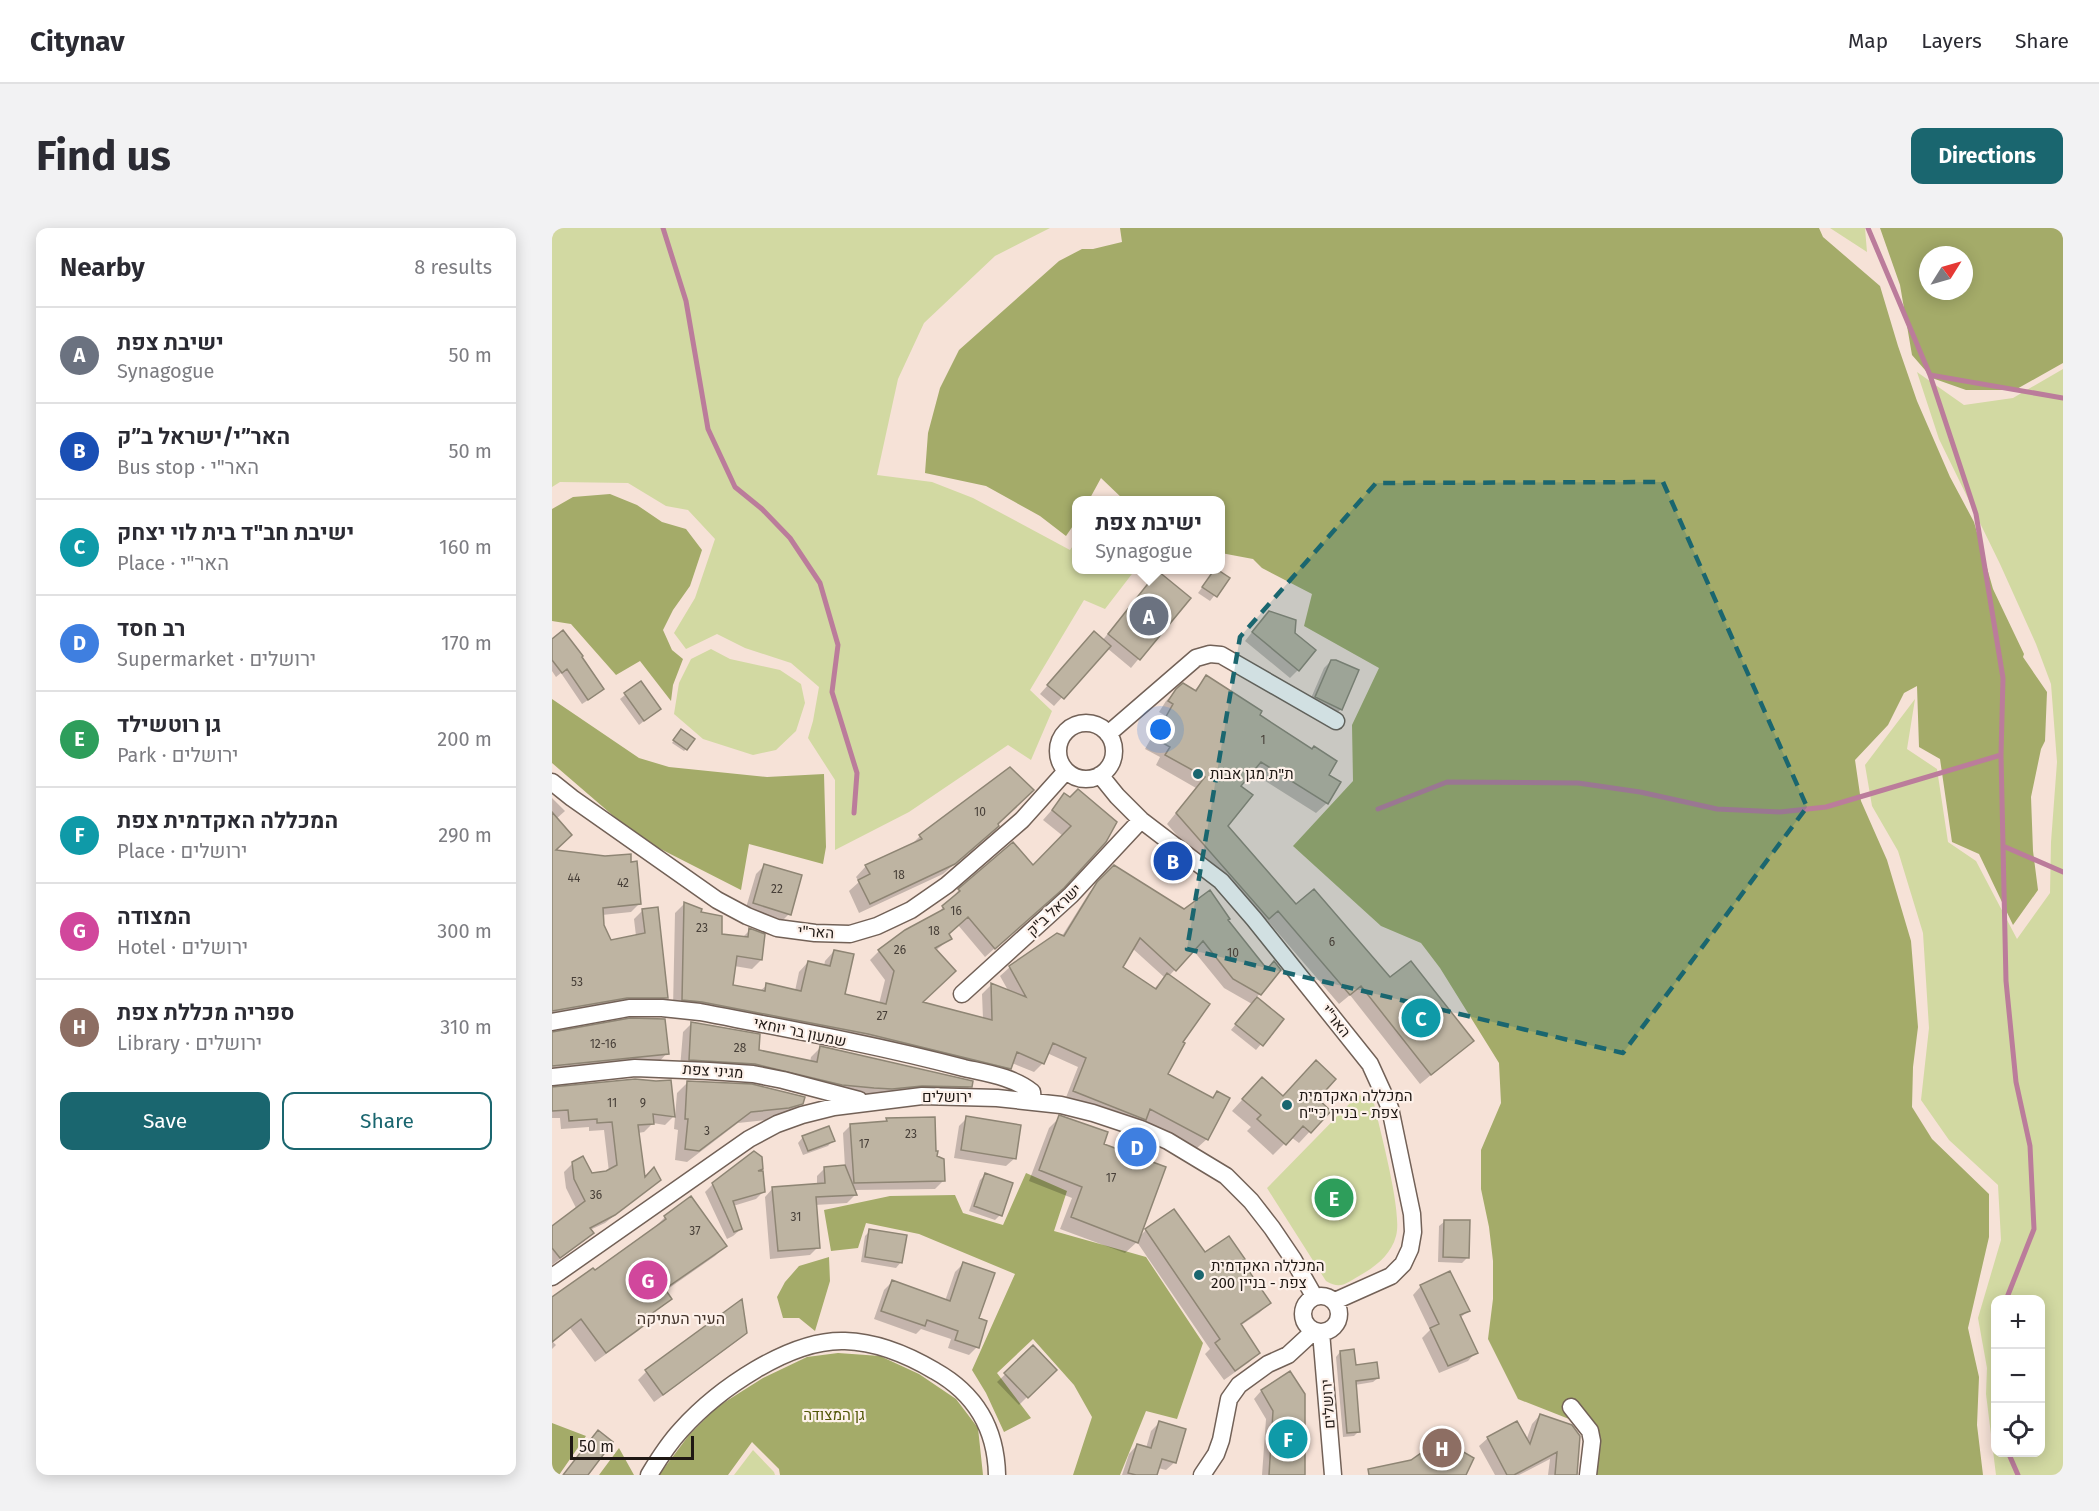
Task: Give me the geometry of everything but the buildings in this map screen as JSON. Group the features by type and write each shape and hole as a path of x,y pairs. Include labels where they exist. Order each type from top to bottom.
{"street":[{"path":"1108,734 1196,658 1210,654 1221,655 1336,721"},
{"path":"1092,723 1101,727 1108,734 1114,751 1113,760 1108,769 1100,775 1084,779 1074,777 1060,763 1058,750 1060,740 1072,726 1092,723"},
{"name":"האר\"י","path":"552,782 717,900 777,928 815,933 850,934 877,926 911,910 947,885 1022,820 1066,771"},
{"name":"האר\"י","path":"1100,775 1141,820 1221,881 1370,1064 1381,1087 1390,1108 1412,1214 1413,1232 1410,1249 1403,1264 1391,1276 1335,1301"},
{"name":"ישראל ב\"ק","path":"962,994 1071,895 1141,820"},
{"name":"שמעון בר יוחאי","path":"552,1022 628,1008 662,1008 700,1012 931,1059 990,1074 1024,1085 1032,1092 1033,1102"},
{"name":"מגיני צפת","path":"552,1077 635,1068 753,1074 872,1102"},
{"name":"ירושלים","path":"552,1277 759,1134 777,1124 834,1107 922,1096 997,1098 1061,1105 1141,1129 1168,1141 1226,1176 1251,1201 1293,1259 1314,1296"},
{"path":"1202,1475 1221,1440 1229,1399 1239,1385 1268,1364 1288,1355 1318,1331 1333,1328 1337,1323 1339,1310 1335,1301 1324,1296 1314,1296 1303,1311 1305,1322 1318,1331"},
{"name":"ירושלים","path":"1318,1331 1333,1475"},
{"path":"649,1475 679,1431 702,1409 730,1388 788,1353 820,1343 845,1341 894,1350 942,1374 963,1390 978,1409 990,1430 997,1455 997,1475"},
{"path":"1571,1407 1590,1431 1592,1441 1588,1475"}],"highlighted area":[{"path":"1663,482 1807,807 1623,1053 1187,949 1240,637 1376,483"}],"green space":[{"path":"552,228 1050,228 995,256 924,323 898,379 877,475 932,482 973,498 1070,550 1072,547 1072,574 1132,574 1105,609 1084,600 1030,690 1052,711 1031,760 1008,745 909,812 835,850 835,780 808,738 819,687 791,663 745,648 717,634 686,649 674,633 695,598 715,539 688,510 666,506 628,483 560,482 552,487"},
{"path":"1120,228 1819,228 1823,237 1880,286 1917,401 1950,477 1974,522 1993,589 2024,654 2023,657 2047,692 2045,741 2041,749 2031,797 2033,851 2038,890 2013,925 1979,854 1952,842 1940,759 1919,747 1917,686 1904,693 1888,725 1855,760 1861,801 1887,860 1911,941 1918,1027 1913,1067 1912,1107 1932,1139 1989,1194 1989,1237 1968,1328 1979,1377 1977,1425 1983,1475 1594,1475 1597,1430 1518,1399 1488,1339 1493,1299 1493,1261 1481,1189 1481,1150 1501,1103 1499,1063 1440,968 1421,943 1381,926 1293,846 1353,781 1352,725 1379,668 1304,626 1312,594 1262,568 1253,559 1225,554 1225,496 1120,496 1101,478 1091,496 1072,496 1072,527 1066,536 1040,516 986,486 925,473 928,433 940,388 959,350 1059,261 1082,249 1093,249 1122,242"},
{"path":"1830,228 1865,228 1867,252"},
{"path":"1880,228 2063,228 2063,363 2015,390 1966,390 1932,378 1912,355 1900,285"},
{"path":"2063,369 2063,1475 1996,1475 1994,1457 2045,1457 2045,1295 1991,1295 1991,1434 1986,1394 1987,1368 1978,1318 2001,1240 1998,1185 1949,1140 1921,1100 1929,1028 1923,933 1898,851 1872,806 1865,765 1915,699 1907,749 1937,769 1948,842 1976,861 2017,939 2050,893 2057,762 2051,684 2036,644 2000,564 1939,439 1917,372 1964,405 2013,398"},
{"path":"610,494 637,505 662,522 686,529 702,550 690,586 673,610 663,630 672,650 683,659 673,685 671,701 640,661 616,675 571,624 552,621 552,509 573,497"},
{"path":"711,649 730,659 780,670 801,684 805,703 796,731 776,750 753,755 703,739 674,714 679,683 691,659"},
{"path":"552,699 639,758 669,767 767,777 824,774 826,847 823,864 749,844 741,890 639,838 552,763"},
{"path":"1358,1095 1373,1099 1393,1190 1396,1236 1386,1255 1376,1264 1347,1283 1336,1285 1326,1281 1267,1188"},
{"path":"1026,1173 1067,1191 1054,1231 1146,1257 1203,1343 1177,1419 1146,1411 1120,1475 1073,1475 1092,1417 1074,1385 1033,1339 997,1373 1031,1418 1004,1432 986,1393 972,1370 1015,1274 919,1234 866,1223 858,1248 831,1251 824,1210 890,1196 955,1195 963,1213 1003,1225"},
{"path":"829,1257 830,1281 815,1331 799,1318 783,1318 777,1297 785,1282 799,1266"},
{"name":"גן המצודה","path":"838,1353 880,1356 919,1374 956,1399 978,1428 983,1475 780,1475 779,1469 752,1442 728,1475 659,1475 689,1435 717,1407 763,1378 807,1357"},
{"path":"552,1423 586,1436 559,1475 552,1475"},
{"path":"619,1448 634,1475 599,1475"},
{"path":"753,1450 774,1472 775,1475 734,1475"}],"waterway":[{"path":"663,228 686,301 708,429 735,487 762,509 790,538 820,583 838,645 832,692 857,773 854,813"},
{"path":"1868,228 1930,375 1976,514 2003,678 2001,755 2006,981 2016,1082 2030,1146 2034,1229 2008,1295"},
{"path":"1930,375 2063,398"},
{"path":"1378,809 1447,782 1578,783 1640,792 1717,809 1780,812 1826,807 2001,755"},
{"path":"2003,846 2063,872"},
{"path":"2010,1457 2018,1475"}],"place":[{"name":"ישיבת צפת","path":"1149,616"},
{"name":"ת\"ת מגן אבות","path":"1198,774"},
{"name":"האר״י/ישראל ב״ק","path":"1173,861"},
{"name":"ישיבת חב\"ד בית לוי יצחק","path":"1421,1018"},
{"name":"המכללה האקדמית צפת - בניין כי\"ח","path":"1287,1105"},
{"name":"רב חסד","path":"1137,1147"},
{"name":"גן רוטשילד","path":"1334,1198"},
{"name":"המכללה האקדמית צפת - בניין 200","path":"1199,1275"},
{"name":"המצודה","path":"648,1280"},
{"name":"המכללה האקדמית צפת","path":"1288,1439"},
{"name":"ספריה מכללת צפת","path":"1442,1448"}],"district":[{"name":"העיר העתיקה","path":"681,1318"}]}
